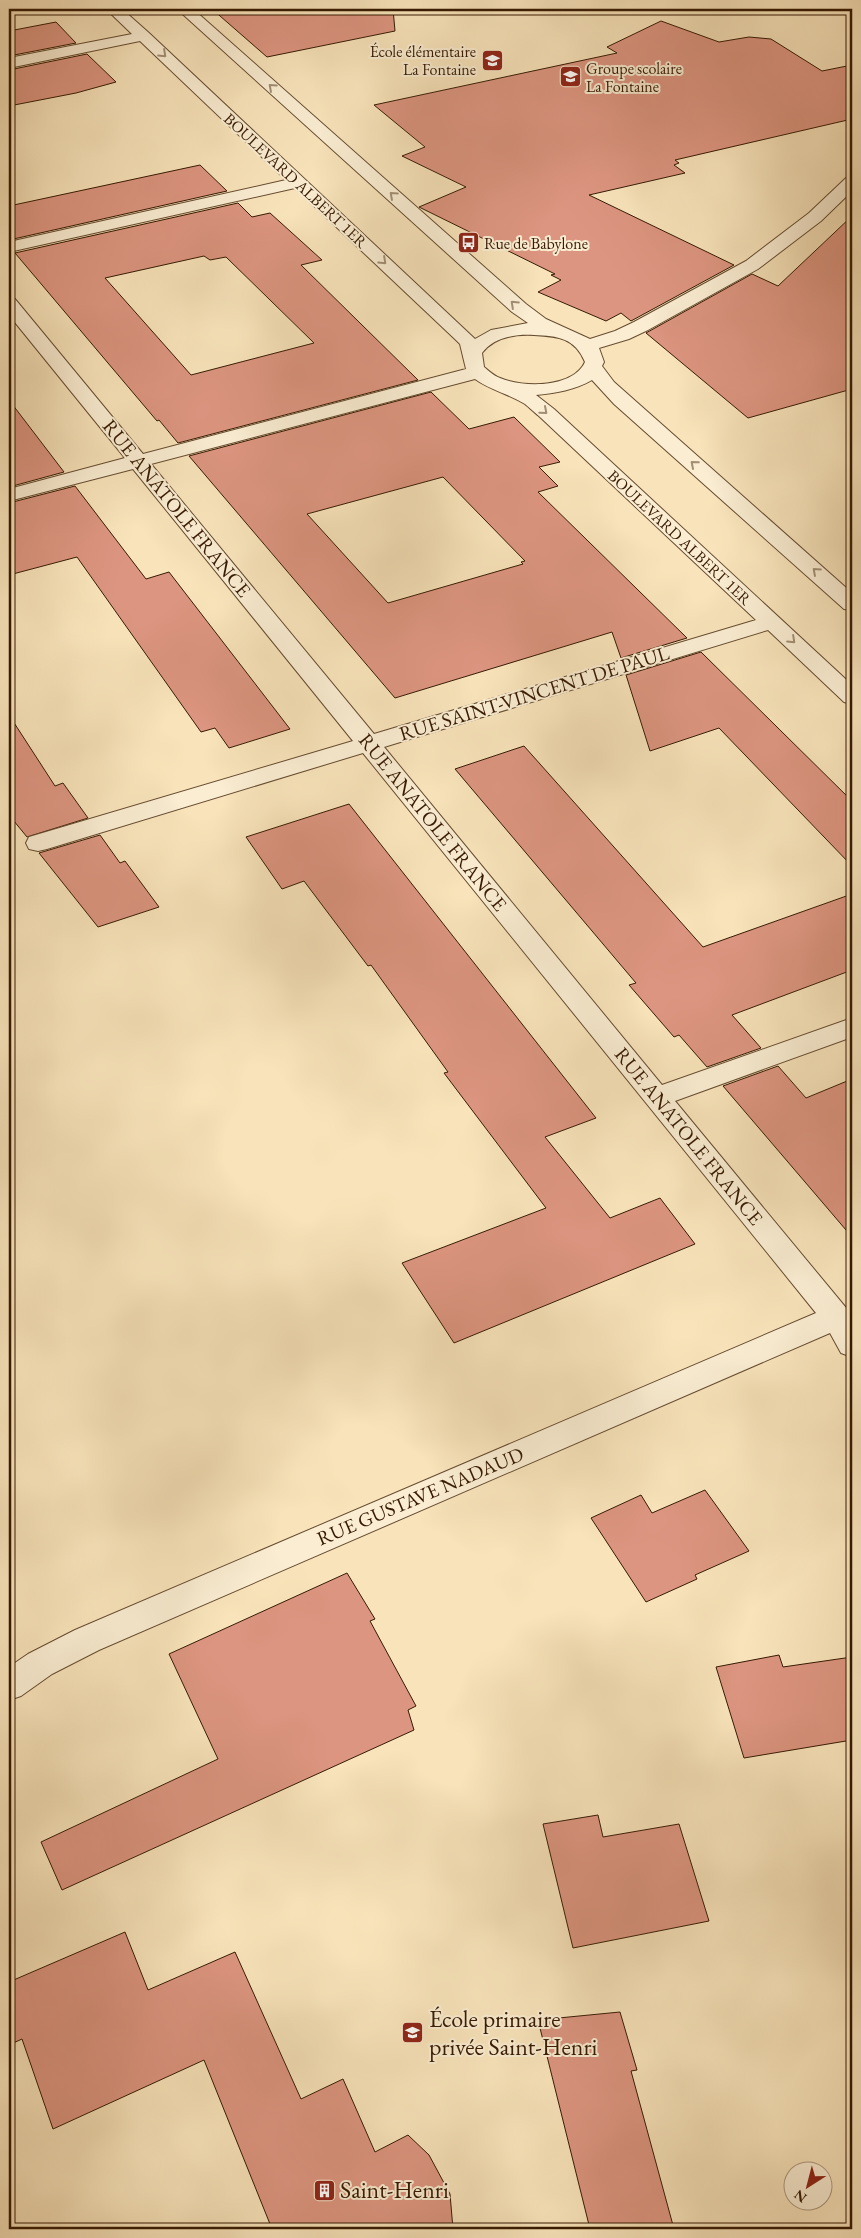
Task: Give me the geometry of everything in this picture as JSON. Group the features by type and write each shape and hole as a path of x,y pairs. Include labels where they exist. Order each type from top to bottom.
{"street":[{"name":"BOULEVARD ALBERT 1ER","path":"114,9 463,336 475,363 488,380 531,400 547,413 852,697"},
{"path":"184,9 529,317 554,331 575,338 593,354 593,367 588,375 579,381 559,388 526,390 503,386"},
{"path":"9,63 144,36"},
{"path":"9,247 298,182"},
{"path":"586,346 622,335 641,326 752,264 790,238 852,182"},
{"name":"RUE ANATOLE FRANCE","path":"9,303 836,1317 852,1345"},
{"path":"9,496 139,461 475,363 483,341 498,334 526,329 554,331"},
{"path":"593,367 607,386 622,400 852,604"},
{"name":"RUE SAINT-VINCENT DE PAUL","path":"38,843 772,622"},
{"path":"657,1097 852,1027"},
{"name":"RUE GUSTAVE NADAUD","path":"9,1685 40,1664 87,1640 836,1317"}],"building":[{"path":"212,9 393,9 395,31 267,57"},
{"path":"661,21 719,42 749,37 771,39 822,71 852,65 852,119 675,160 679,163 674,165 685,173 589,195 734,265 631,321 621,313 606,321 538,292 561,280 551,275 555,274 419,207 466,187 402,156 425,147 374,105 617,53 607,47"},
{"path":"56,22 76,43 9,56 9,31"},
{"path":"87,54 116,82 76,93 9,106 9,70"},
{"path":"200,165 227,191 9,240 9,206"},
{"path":"238,203 252,217 270,213 322,260 301,265 418,380 178,443 159,420 157,421 15,253","holes":["204,256 210,260 226,257 314,343 191,375 105,278"]},
{"path":"852,216 852,389 748,418 646,333 752,274 778,286"},
{"path":"431,392 469,429 514,417 560,462 539,467 558,486 538,492 687,638 621,658 612,632 395,698 189,456","holes":["443,477 525,561 521,562 523,564 388,603 307,514"]},
{"path":"9,400 64,472 9,487"},
{"path":"75,486 146,579 169,572 290,729 229,748 215,728 201,732 77,557 9,575 9,503"},
{"path":"701,652 852,801 852,866 719,728 650,751 626,675"},
{"path":"9,715 55,786 63,783 88,818 27,837 9,815"},
{"path":"524,746 703,947 852,894 852,970 732,1015 761,1048 707,1067 679,1035 674,1037 629,985 636,983 455,769"},
{"path":"349,804 596,1118 545,1137 610,1218 660,1198 695,1244 454,1343 402,1263 546,1208 444,1073 448,1072 371,965 368,966 304,881 282,889 246,837"},
{"path":"100,835 120,863 125,861 159,907 98,927 39,853"},
{"path":"778,1066 806,1098 852,1079 852,1237 723,1086"},
{"path":"705,1490 749,1551 695,1575 697,1579 646,1602 591,1518 641,1495 652,1513"},
{"path":"347,1573 375,1619 370,1621 416,1706 408,1710 414,1730 62,1890 41,1842 218,1759 169,1654"},
{"path":"779,1655 783,1667 852,1657 852,1740 744,1758 716,1667"},
{"path":"598,1815 603,1837 679,1824 709,1921 573,1948 543,1824"},
{"path":"125,1932 148,1990 235,1952 301,2099 343,2079 375,2152 408,2135 429,2155 450,2194 453,2229 272,2229 204,2060 53,2129 22,2039 9,2045 9,1982"},
{"path":"620,2012 637,2070 631,2071 674,2229 590,2229 538,2020"}],"place":[{"name":"École élémentaire La Fontaine","path":"492,60"},
{"name":"Groupe scolaire La Fontaine","path":"570,77"},
{"name":"Rue de Babylone","path":"468,243"},
{"name":"École primaire privée Saint-Henri","path":"413,2033"},
{"name":"Saint-Henri","path":"324,2190"}]}
